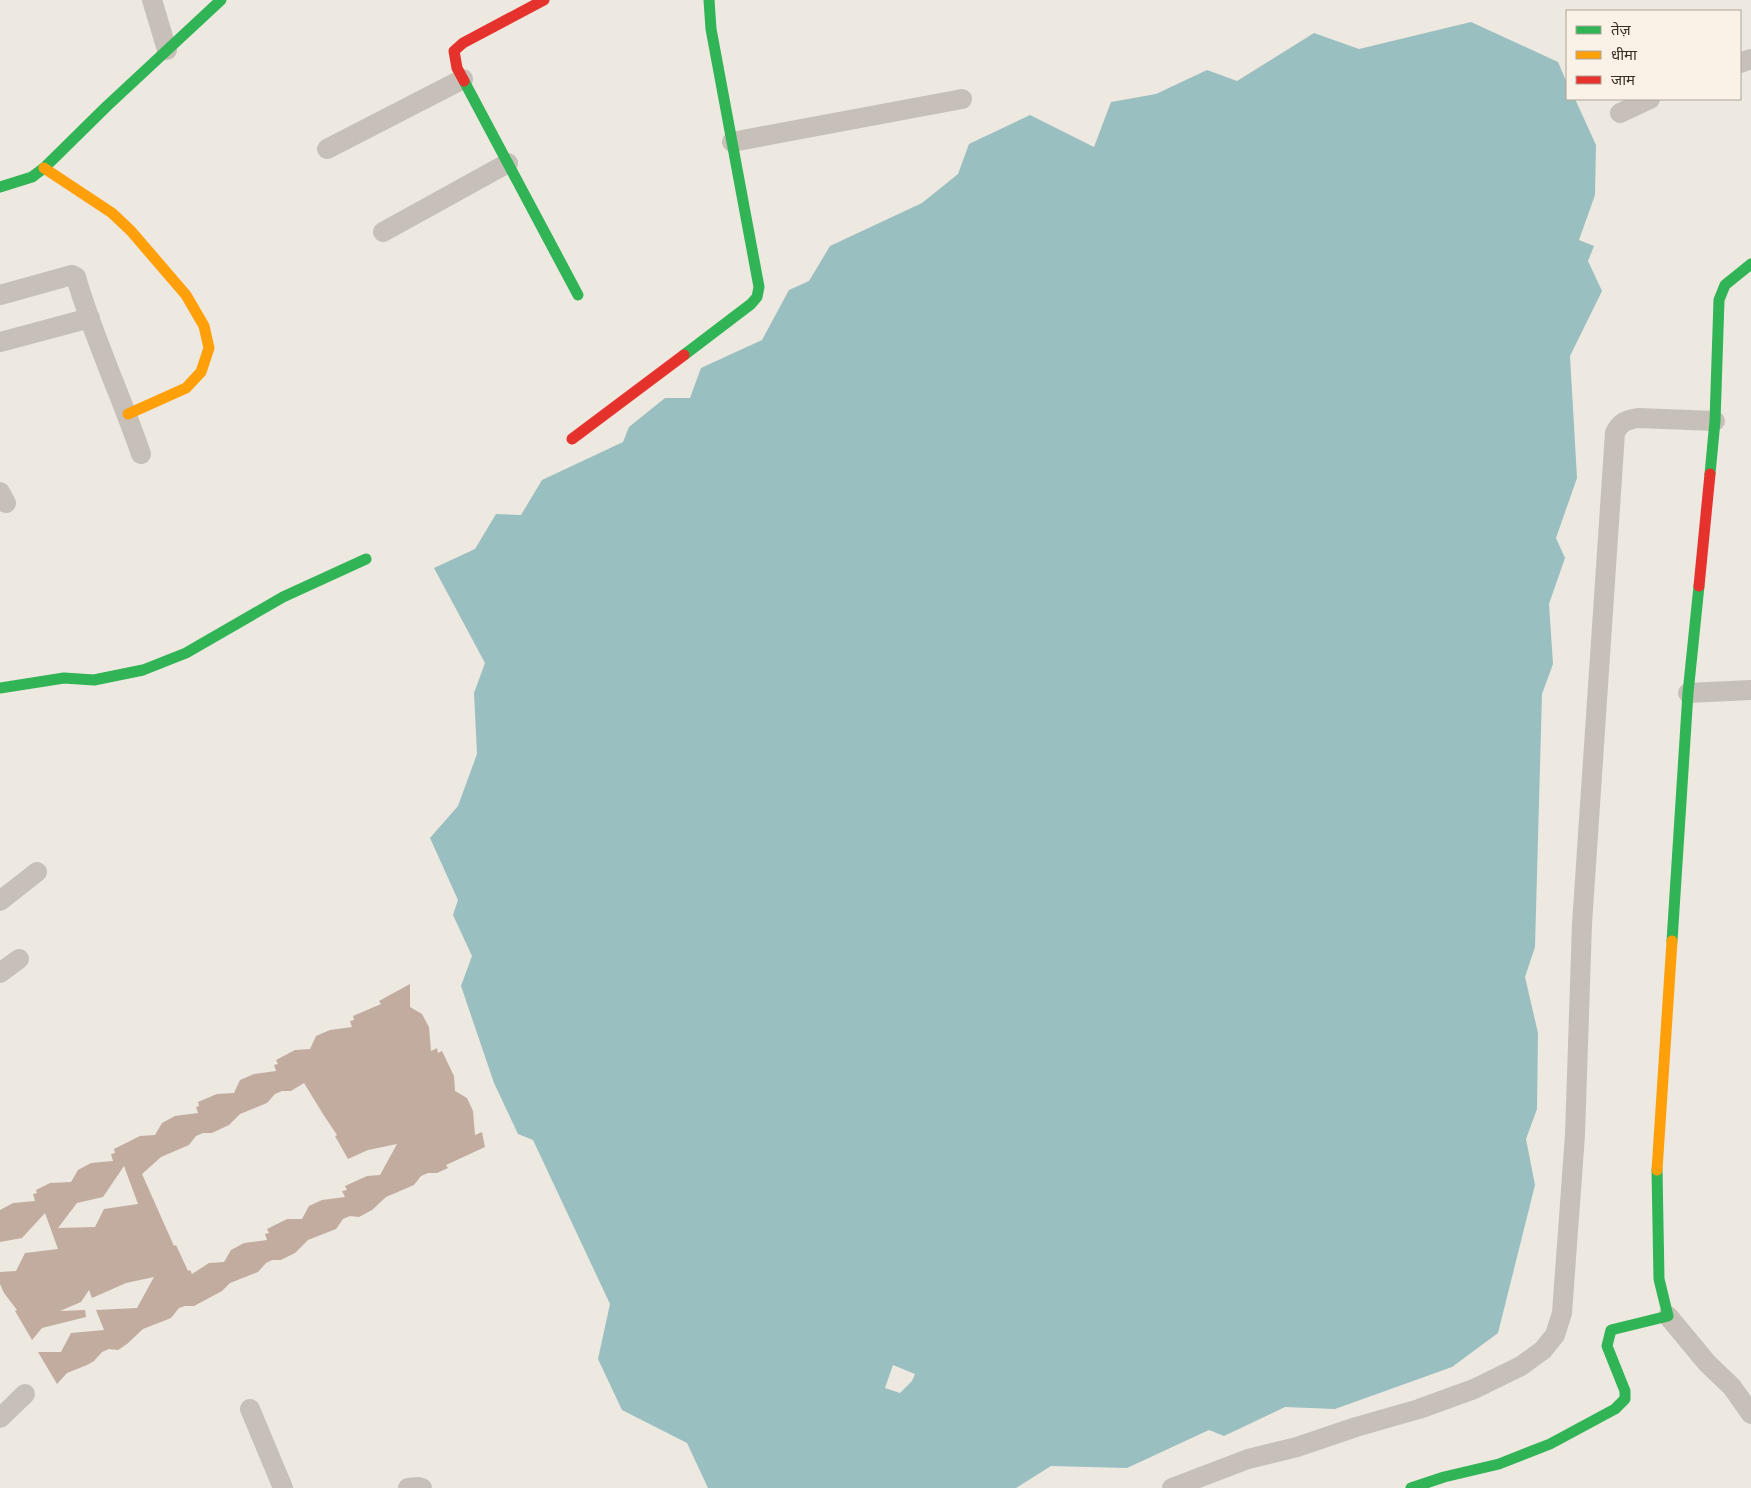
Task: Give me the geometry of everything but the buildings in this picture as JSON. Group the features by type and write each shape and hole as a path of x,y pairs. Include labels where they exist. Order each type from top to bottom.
{"street":[{"path":"152,0 167,50"},
{"path":"0,187 32,176 44,168 107,106 221,0"},
{"path":"544,0 463,43 454,51 457,68 578,295"},
{"path":"572,438 751,304 757,297 759,287 711,28 709,0"},
{"path":"327,150 463,79"},
{"path":"732,142 962,99"},
{"path":"1620,113 1648,100"},
{"path":"383,232 508,163"},
{"path":"44,168 112,213 131,231 186,295 204,326 209,348 201,372 186,388 128,414"},
{"path":"1751,264 1725,285 1719,300 1715,421 1688,693 1657,1177 1660,1279 1668,1316 1707,1363 1732,1387 1751,1414"},
{"path":"0,295 72,275 76,277 128,414 141,454"},
{"path":"0,342 90,318"},
{"path":"1172,1488 1248,1459 1296,1447 1419,1409 1474,1389 1521,1366 1543,1350 1555,1335 1562,1313 1575,1135 1582,924 1615,433 1619,425 1628,420 1638,418 1715,421"},
{"path":"0,688 64,678 94,680 142,670 186,653 283,597 366,559"},
{"path":"1688,693 1751,690"},
{"path":"0,901 37,872"},
{"path":"0,973 19,959"},
{"path":"1411,1488 1444,1477 1499,1464 1550,1444 1615,1409 1625,1399 1625,1391 1607,1346 1611,1330 1668,1316"},
{"path":"0,1418 25,1394"},
{"path":"250,1409 283,1488"},
{"path":"408,1488 422,1488"}],"water":[{"path":"1471,22 1558,62 1566,81 1566,100 1575,100 1596,145 1595,195 1579,240 1594,246 1588,261 1602,291 1570,356 1577,478 1556,538 1565,558 1549,604 1553,664 1542,694 1535,947 1525,977 1538,1033 1537,1109 1526,1139 1535,1185 1498,1333 1452,1367 1335,1409 1285,1407 1224,1436 1209,1430 1127,1468 1051,1466 1016,1488 708,1488 687,1443 622,1410 598,1359 610,1304 533,1140 518,1134 494,1083 461,986 472,956 453,915 458,900 430,838 458,806 477,754 474,693 485,663 434,568 475,549 496,514 521,515 542,480 623,442 629,427 665,398 690,398 701,368 762,340 789,290 809,281 830,246 922,203 958,174 969,144 1030,115 1094,147 1111,102 1156,94 1207,70 1237,81 1314,33 1359,49","holes":["893,1365 915,1374 912,1381 900,1393 885,1388"]}],"traffic: fast":[{"path":"0,187 32,177 44,168 107,106 221,0"},
{"path":"684,355 751,304 757,297 759,287 711,29 709,0"},
{"path":"464,81 578,295"},
{"path":"1710,474 1715,421 1719,300 1725,285 1751,264"},
{"path":"0,688 64,678 94,680 143,670 186,653 283,597 366,559"},
{"path":"1672,941 1688,693 1699,586"},
{"path":"1411,1488 1444,1477 1499,1464 1550,1444 1615,1409 1625,1399 1625,1391 1607,1346 1611,1330 1668,1316 1659,1279 1657,1170"}],"traffic: slow":[{"path":"44,168 112,213 131,231 186,295 204,326 209,348 201,372 186,388 128,414"},
{"path":"1657,1170 1672,941"}],"traffic: jam":[{"path":"464,81 457,68 454,51 463,43 544,0"},
{"path":"572,439 684,355"},
{"path":"1699,586 1710,474"}]}
